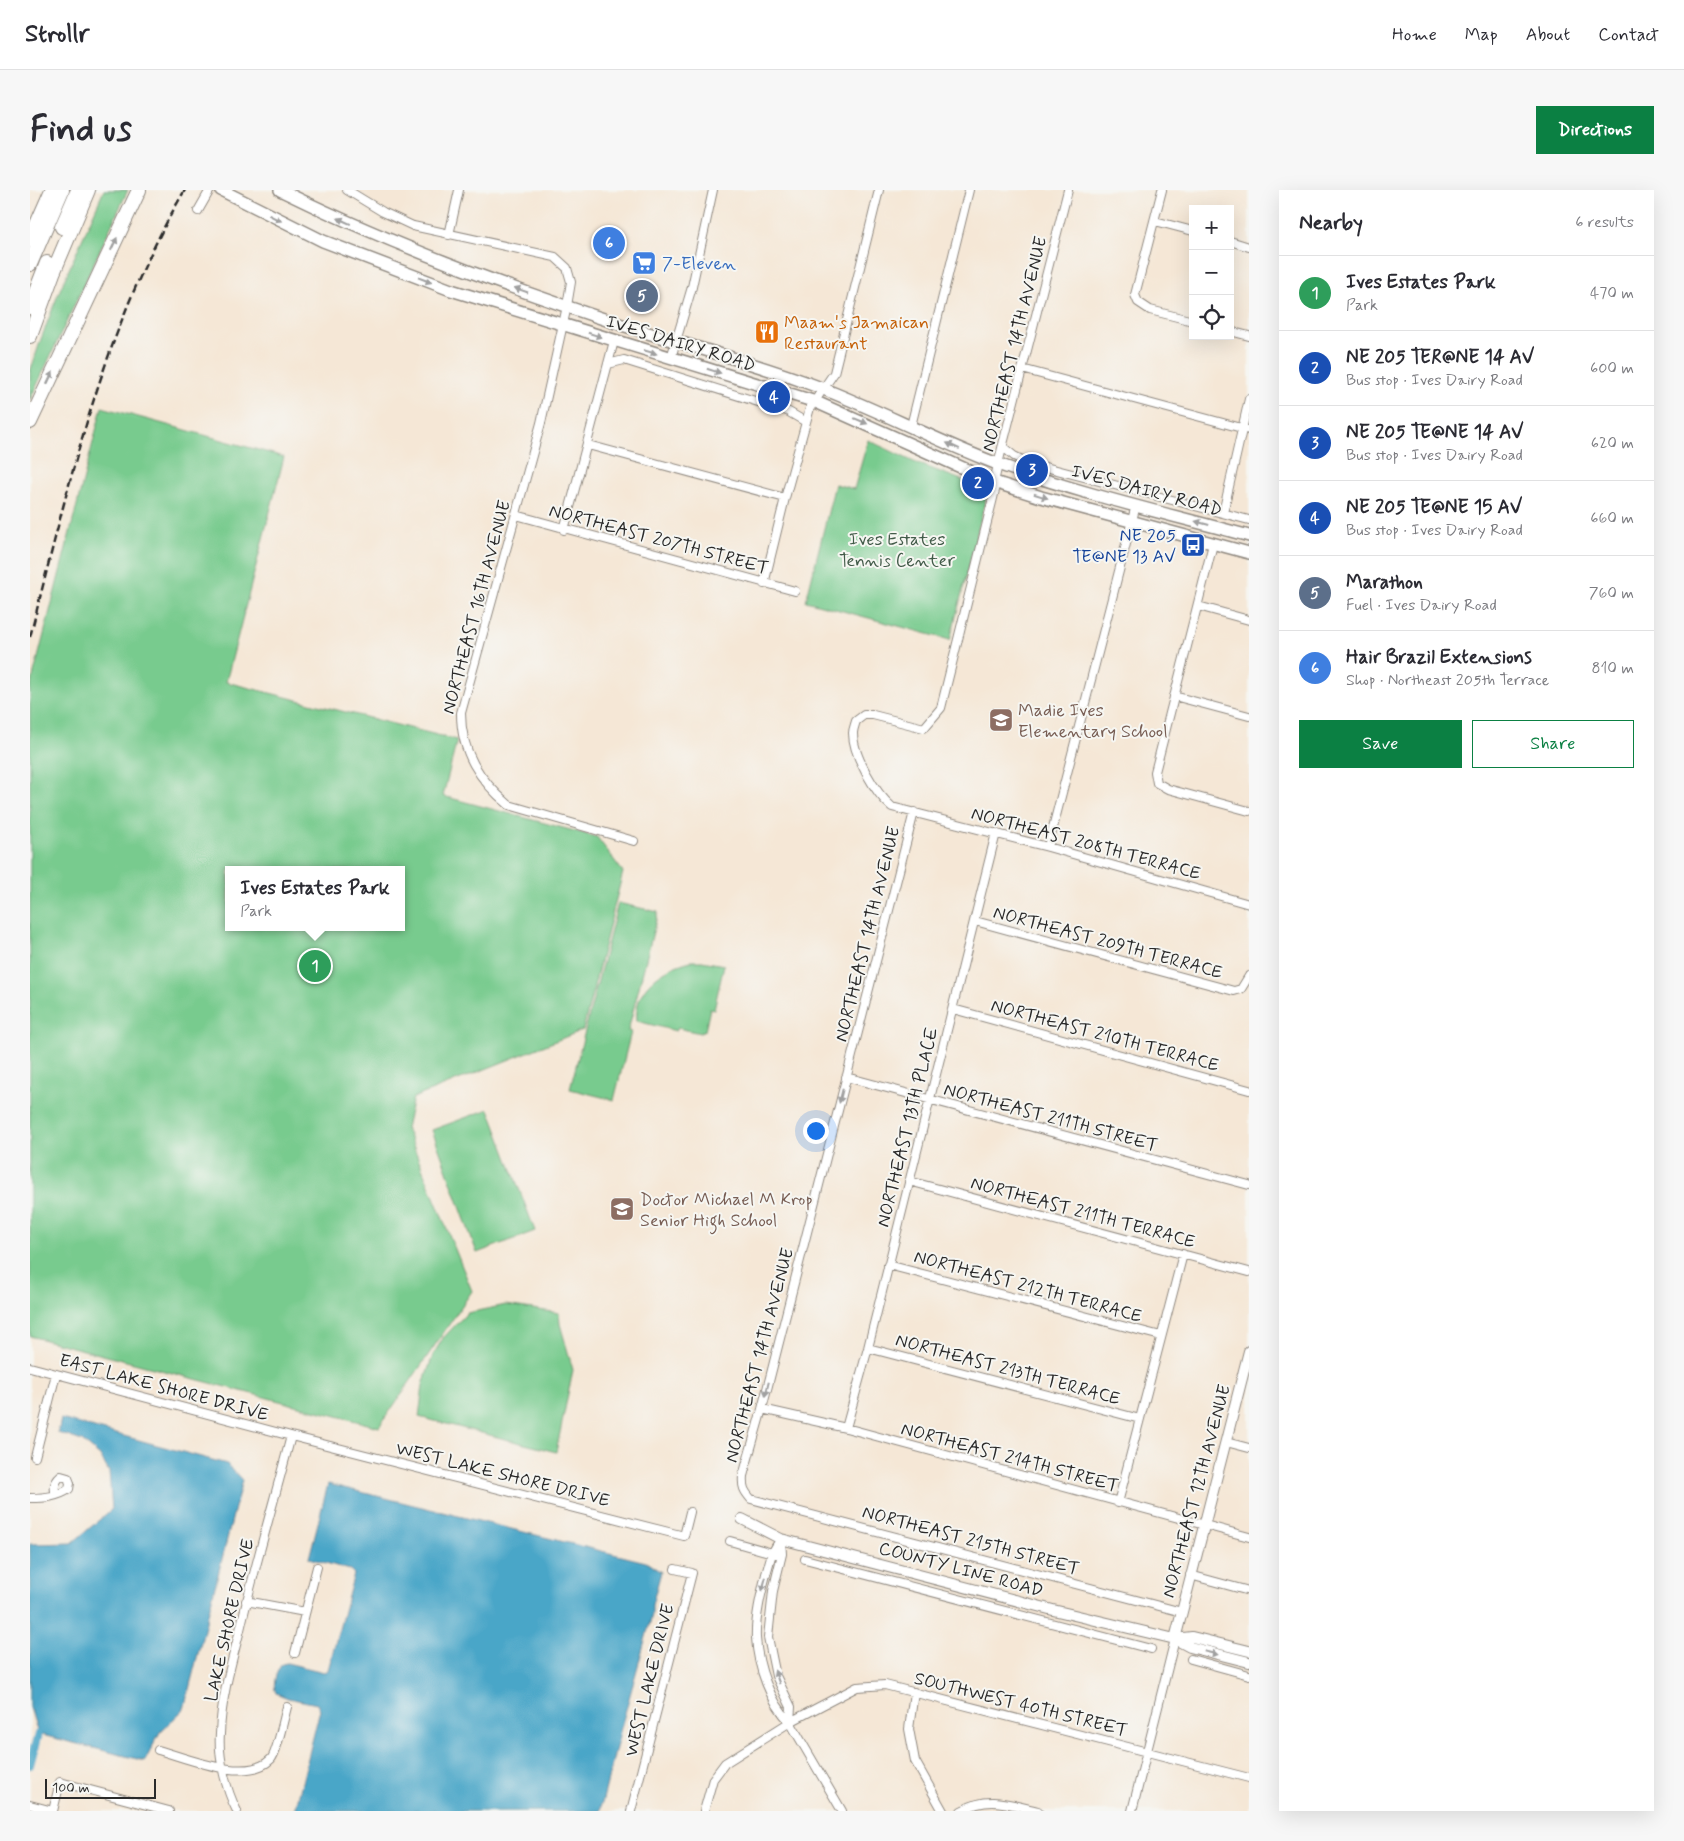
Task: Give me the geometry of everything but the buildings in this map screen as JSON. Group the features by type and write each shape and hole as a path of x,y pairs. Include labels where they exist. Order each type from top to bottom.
{"highway":[{"path":"30,240 52,190"},
{"path":"30,264 62,190"},
{"path":"30,307 78,190"},
{"path":"30,336 53,273 88,190"},
{"path":"30,422 140,191"}],"main road":[{"name":"IVES DAIRY ROAD","path":"221,190 294,228 359,256 451,290 816,402 994,482 1132,522 1249,553"},
{"name":"IVES DAIRY ROAD","path":"280,190 393,242 460,268 567,306 804,382 999,464 1045,480 1249,536"}],"street":[{"path":"198,211 210,190"},
{"name":"NORTHEAST 16TH AVENUE","path":"347,190 383,212 413,226 554,257 567,268 571,282 567,306 541,423 461,713 461,729 464,744 480,775 497,795 509,805 634,841"},
{"path":"450,235 459,190"},
{"path":"671,358 692,287 713,190"},
{"path":"764,584 810,408 816,402 834,373 880,190"},
{"path":"911,426 969,190"},
{"name":"NORTHEAST 14TH AVENUE","path":"751,1499 744,1492 742,1485 743,1476 762,1409 914,812 892,807 885,801 870,780 856,748 853,732 856,721 864,715 873,715 924,728 941,708 995,490 994,482 1068,190"},
{"path":"1162,190 1134,295 1138,302 1150,310 1189,320"},
{"path":"1154,220 1189,230"},
{"path":"1234,242 1249,246"},
{"path":"1234,332 1249,336"},
{"path":"564,530 588,446 614,341"},
{"path":"608,364 624,360 787,411 806,422"},
{"path":"1022,369 1246,429"},
{"path":"1223,513 1246,429 1249,399"},
{"path":"588,446 785,498"},
{"path":"1003,447 1014,456 1026,462 1249,520"},
{"path":"1048,847 1136,505"},
{"name":"NORTHEAST 207TH STREET","path":"516,515 564,530 795,591"},
{"path":"1214,544 1155,772 1157,783 1168,789 1249,811"},
{"path":"1198,606 1249,620"},
{"path":"1174,696 1249,716"},
{"name":"NORTHEAST 208TH TERRACE","path":"914,812 1048,847 1249,904"},
{"name":"NORTHEAST 13TH PLACE","path":"846,1428 868,1348 996,833"},
{"name":"NORTHEAST 209TH TERRACE","path":"975,922 1234,991 1241,989 1249,976"},
{"name":"NORTHEAST 210TH TERRACE","path":"953,1009 1249,1090"},
{"name":"NORTHEAST 211TH STREET","path":"846,1077 1249,1185"},
{"name":"NORTHEAST 211TH TERRACE","path":"909,1181 1249,1272"},
{"path":"1118,1503 1182,1254"},
{"name":"NORTHEAST 212TH TERRACE","path":"888,1265 1161,1336"},
{"name":"NORTHEAST 213TH TERRACE","path":"868,1348 1140,1419"},
{"name":"NORTHEAST 12TH AVENUE","path":"1175,1640 1190,1575 1248,1357"},
{"name":"EAST LAKE SHORE DRIVE","path":"30,1367 291,1436"},
{"path":"34,1458 56,1374"},
{"name":"NORTHEAST 214TH STREET","path":"762,1409 846,1428 1249,1537"},
{"name":"WEST LAKE SHORE DRIVE","path":"291,1436 684,1536 690,1512"},
{"name":"LAKE SHORE DRIVE","path":"236,1811 231,1800 223,1768 219,1736 224,1694 246,1601 291,1436"},
{"path":"1226,1442 1249,1448"},
{"path":"30,1498 45,1498 56,1495"},
{"name":"NORTHEAST 215TH STREET","path":"751,1499 1182,1612"},
{"name":"COUNTY LINE ROAD","path":"742,1519 781,1539 1175,1640 1190,1647 1249,1662"},
{"path":"781,1539 771,1552 762,1589 756,1638 765,1680 780,1712 790,1722 842,1811"},
{"path":"781,1539 782,1555 773,1592 768,1637 776,1676 791,1707 790,1722"},
{"path":"730,1541 782,1555"},
{"path":"805,1559 1151,1649"},
{"path":"296,1653 317,1567"},
{"name":"WEST LAKE DRIVE","path":"630,1811 692,1573 675,1569"},
{"path":"1190,1575 1249,1591"},
{"path":"246,1601 305,1612"},
{"name":"COUNTY LINE ROAD","path":"1175,1640 1192,1637 1249,1651"},
{"path":"1132,1811 1175,1640"},
{"path":"1191,1659 1249,1675"},
{"name":"SOUTHWEST 40TH STREET","path":"704,1810 713,1779 725,1763 790,1722 857,1687 885,1685 1249,1778"},
{"path":"914,1692 909,1729 915,1761 943,1811"},
{"path":"158,1750 223,1768 241,1770 260,1767 272,1758 287,1707"},
{"path":"30,1805 52,1811 60,1782 169,1811"},
{"path":"961,1811 972,1804 995,1801 1038,1811"},
{"path":"704,1810 713,1811"}],"green space":[{"path":"104,190 128,190 30,400 30,372 41,339 59,292"},
{"path":"102,407 284,457 226,682 457,740 443,796 597,837 623,872 583,1030 413,1098 406,1128 472,1291 379,1427 30,1336 30,689"},
{"name":"Ives Estates Tennis Center","path":"868,440 914,462 988,490 950,640 806,601 835,484 854,489"},
{"path":"618,903 658,912 628,1031 631,1032 614,1100 570,1089"},
{"path":"691,961 724,965 714,1009 710,1008 705,1031 700,1033 678,1028 676,1031 637,1021 637,1009 640,999 652,981 660,974"},
{"path":"489,1109 535,1231 477,1253 432,1130"},
{"path":"506,1305 559,1313 560,1324 573,1370 556,1452 419,1417 423,1385 433,1355 443,1338 467,1313"}],"water":[{"path":"61,1419 227,1464 242,1480 184,1709 160,1732 145,1761 38,1734 30,1707 30,1544 72,1543 112,1509 109,1472 100,1456 82,1441 58,1433"},
{"path":"328,1484 646,1562 661,1572 652,1605 652,1615 600,1811 295,1811 320,1709 317,1704 288,1698 276,1693 274,1686 275,1678 282,1664 287,1663 324,1672 328,1670 354,1574 350,1570 309,1558"}],"waterway":[{"path":"30,1765 38,1734"}],"railway":[{"path":"30,637 75,464 91,407 110,351 156,242 185,190"}],"place":[{"name":"Hair Brazil Extensions","path":"609,243"},
{"name":"7-Eleven","path":"644,263"},
{"name":"Marathon","path":"642,296"},
{"name":"Maam's Jamaican Restaurant","path":"767,332"},
{"name":"NE 205 TE@NE 15 AV","path":"774,397"},
{"name":"NE 205 TE@NE 14 AV","path":"1032,470"},
{"name":"NE 205 TER@NE 14 AV","path":"978,483"},
{"name":"NE 205 TE@NE 13 AV","path":"1193,545"},
{"name":"Madie Ives Elementary School","path":"1001,720"},
{"name":"Ives Estates Park","path":"315,966"},
{"name":"Doctor Michael M Krop Senior High School","path":"622,1209"}]}
